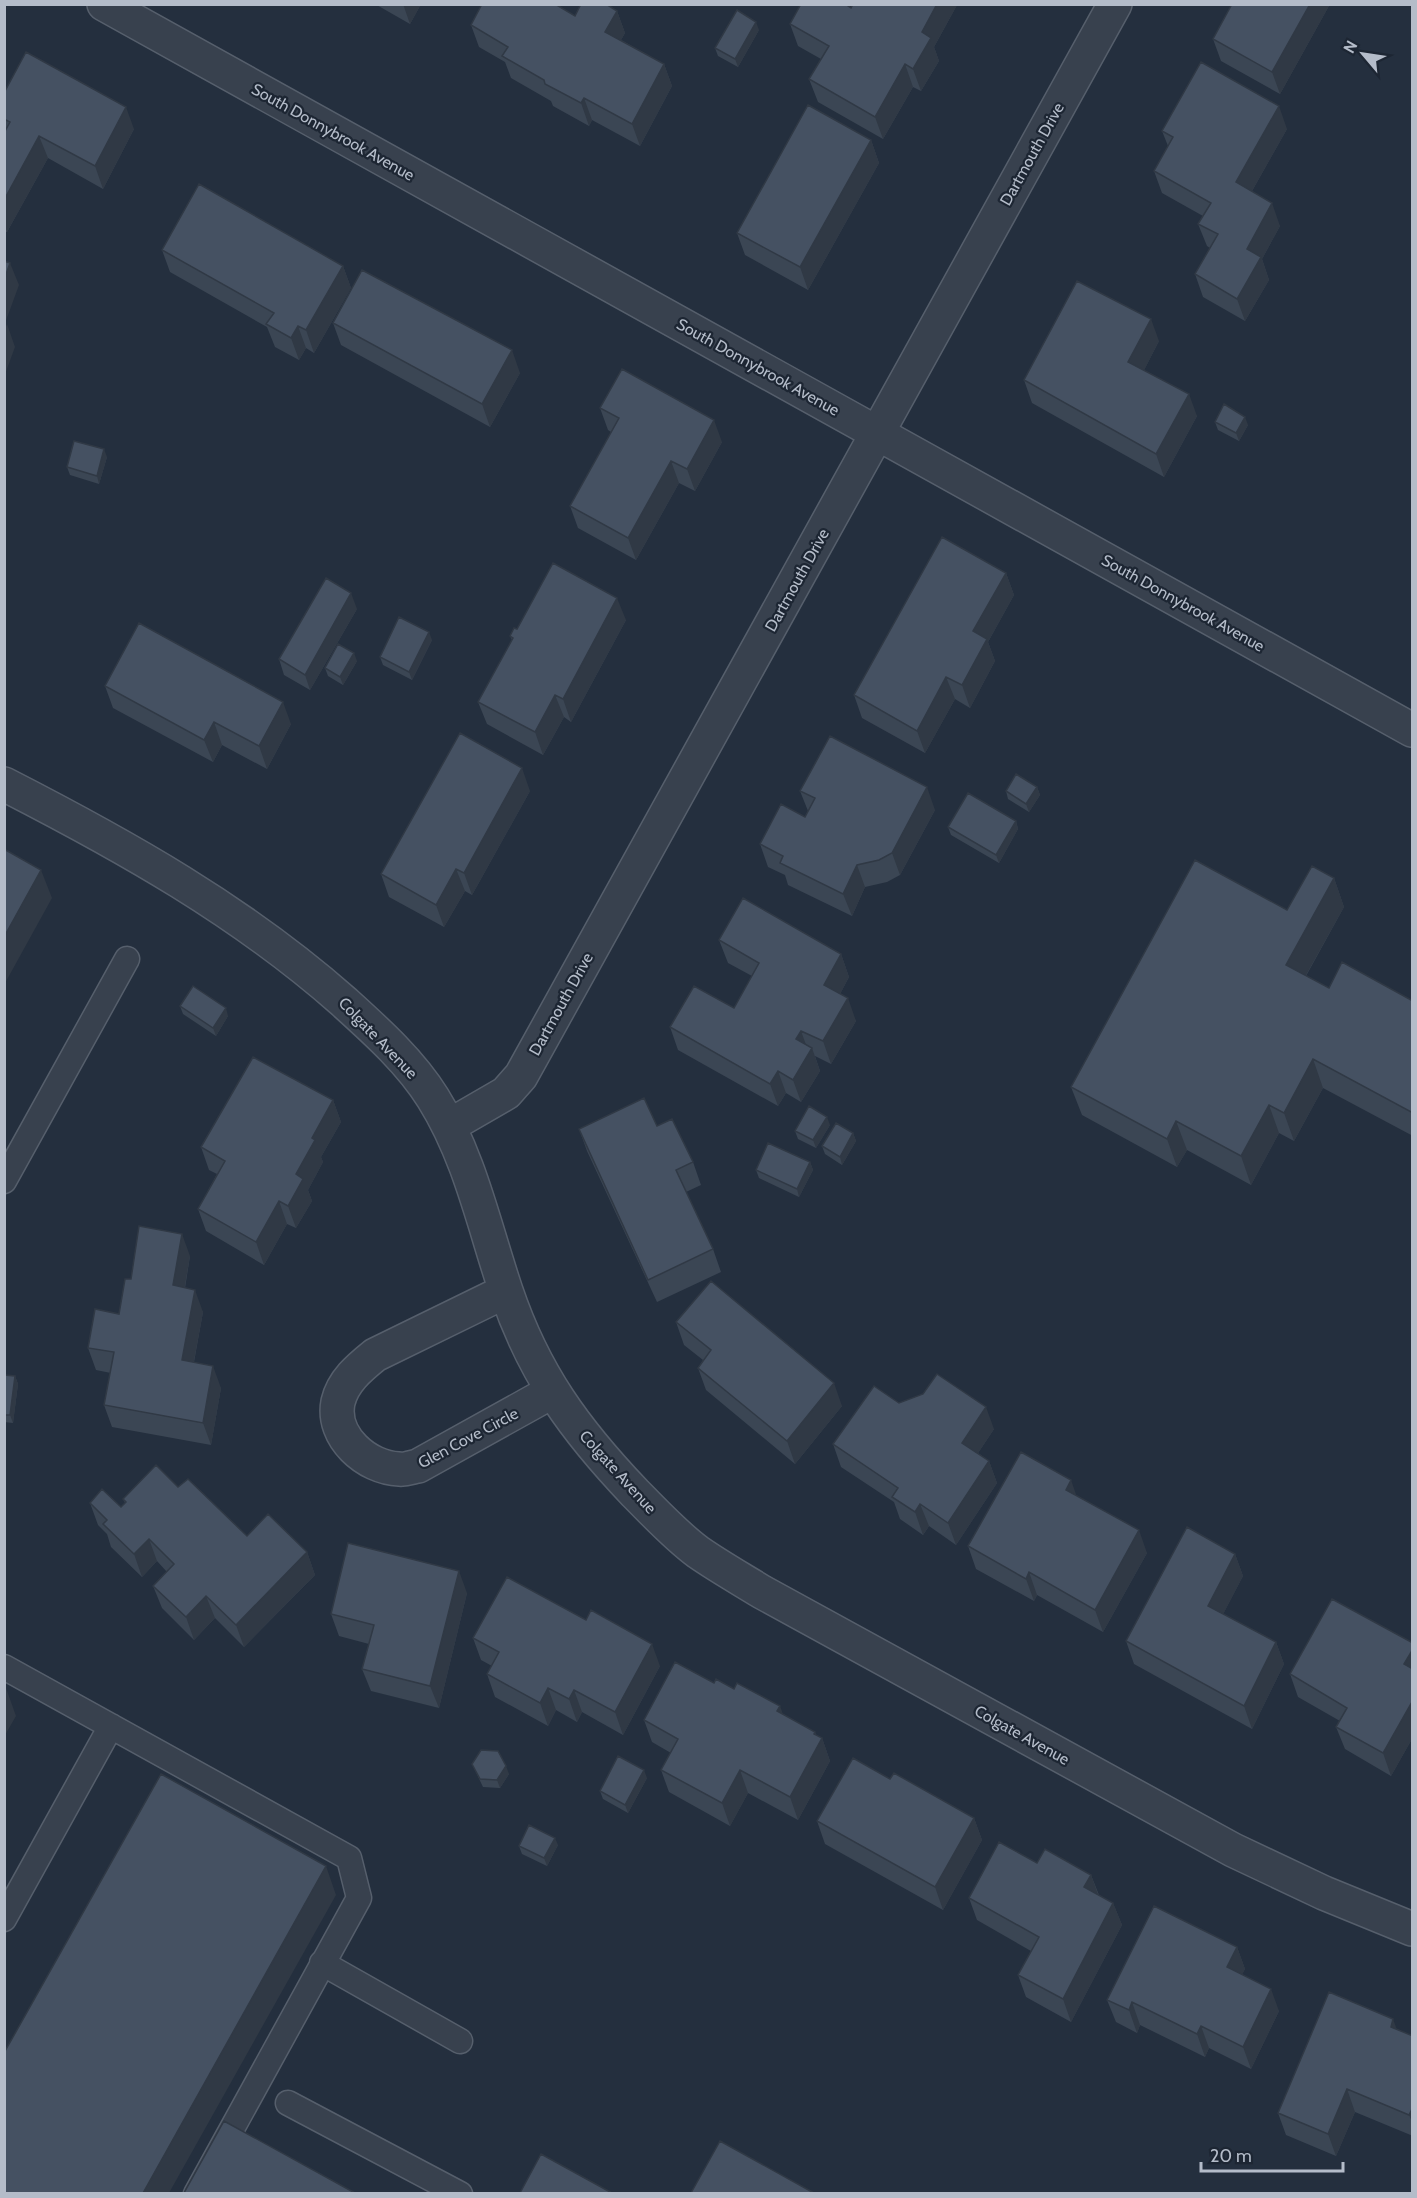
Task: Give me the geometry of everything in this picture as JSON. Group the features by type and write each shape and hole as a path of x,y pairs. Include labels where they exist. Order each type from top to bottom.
{"street":[{"name":"South Donnybrook Avenue","path":"104,4 1413,730"},
{"name":"Dartmouth Drive","path":"449,1126 506,1093 521,1076 1115,4"},
{"name":"Colgate Avenue","path":"4,784 156,866 270,941 330,990 402,1058 432,1095 455,1136 482,1212 506,1291 524,1340 543,1378 602,1458 669,1527 698,1552 746,1582 1233,1850 1324,1893 1413,1929"},
{"name":"Glen Cove Circle","path":"506,1291 375,1355 359,1368 346,1384 338,1402 342,1433 353,1448 366,1458 400,1469 418,1466 553,1391"}],"lane":[{"path":"4,1181 127,959"},
{"path":"4,1667 349,1858 359,1898 196,2193"},
{"path":"4,1919 111,1726"},
{"path":"322,1964 460,2041"},
{"path":"288,2103 460,2193"}],"building":[{"path":"482,4 555,4 575,16 581,4 606,4 617,11 605,32 664,64 632,124 584,98 581,103 545,84 544,80 502,56 508,47 471,25"},
{"path":"801,4 845,4 851,8 853,4 937,4 922,32 931,38 913,69 905,64 875,117 809,79 829,46 790,24"},
{"path":"1232,4 1310,4 1272,72 1213,39"},
{"path":"737,10 756,22 735,59 715,48"},
{"path":"26,52 126,107 95,166 39,136 4,200 4,133 10,122 4,119 4,93"},
{"path":"1201,62 1279,106 1236,182 1272,203 1247,249 1261,257 1237,299 1195,274 1218,234 1198,224 1211,203 1154,171 1173,137 1162,131"},
{"path":"808,105 871,140 800,267 737,233"},
{"path":"199,184 343,266 306,330 298,326 291,338 266,324 274,313 162,250"},
{"path":"4,261 10,263 4,280"},
{"path":"362,270 512,350 482,404 333,323"},
{"path":"1077,281 1151,319 1128,362 1189,394 1156,454 1024,380"},
{"path":"622,369 714,420 687,469 671,461 628,538 570,506 619,418 600,408"},
{"path":"1224,404 1245,417 1236,433 1215,422"},
{"path":"74,441 104,449 97,476 67,467"},
{"path":"942,537 1006,573 973,631 987,639 962,685 946,677 917,731 854,695"},
{"path":"553,563 617,598 563,699 555,695 535,732 478,702 513,638 510,636 514,628 517,629"},
{"path":"326,578 351,593 305,675 279,659"},
{"path":"399,617 429,632 409,672 380,657"},
{"path":"139,623 283,702 259,746 214,722 204,740 105,686"},
{"path":"338,644 354,653 340,677 325,668"},
{"path":"460,733 522,768 464,873 456,869 436,905 381,874"},
{"path":"830,736 927,787 892,853 879,860 857,865 843,894 780,863 783,856 760,844 781,804 805,817 815,798 800,791"},
{"path":"1016,774 1037,787 1026,804 1006,791"},
{"path":"968,793 1016,821 996,855 948,827"},
{"path":"4,849 41,870 4,937"},
{"path":"1195,860 1287,910 1312,866 1334,878 1286,965 1329,988 1342,962 1413,1001 1413,1113 1313,1059 1284,1113 1269,1105 1241,1156 1176,1121 1167,1139 1071,1087"},
{"path":"743,898 841,954 824,985 848,998 823,1041 801,1031 796,1039 812,1048 793,1080 778,1071 770,1084 670,1027 694,986 734,1008 759,963 719,940"},
{"path":"193,986 226,1008 213,1028 180,1006"},
{"path":"253,1057 333,1100 296,1174 303,1179 288,1206 279,1201 256,1242 198,1209 225,1161 201,1147"},
{"path":"644,1098 657,1126 672,1119 693,1162 676,1170 713,1249 648,1280 579,1129"},
{"path":"809,1106 827,1117 813,1140 795,1131"},
{"path":"836,1123 853,1133 840,1157 822,1146"},
{"path":"768,1143 810,1162 797,1189 756,1170"},
{"path":"139,1226 182,1234 173,1285 195,1290 182,1360 213,1366 203,1423 104,1405 114,1352 88,1348 95,1309 119,1314 125,1279 131,1279"},
{"path":"711,1281 834,1383 787,1441 698,1368 711,1350 676,1322"},
{"path":"937,1374 986,1407 962,1443 989,1461 948,1523 920,1504 915,1512 892,1497 898,1488 833,1444 874,1386 899,1403 923,1394"},
{"path":"4,1375 15,1376 10,1415 4,1415"},
{"path":"1021,1452 1071,1480 1066,1490 1139,1530 1095,1610 1029,1572 1026,1579 968,1546"},
{"path":"156,1465 178,1487 188,1479 247,1536 268,1514 307,1552 236,1625 206,1596 186,1617 153,1586 174,1564 149,1539 134,1554 103,1524 107,1520 90,1503 102,1489 121,1507 126,1502 123,1499"},
{"path":"1187,1527 1235,1554 1208,1606 1276,1642 1244,1706 1126,1641"},
{"path":"348,1543 459,1571 430,1686 362,1669 374,1625 331,1614"},
{"path":"507,1577 586,1620 591,1610 652,1644 615,1712 574,1690 569,1699 548,1688 540,1703 487,1674 499,1652 473,1638"},
{"path":"1332,1599 1413,1643 1413,1649 1404,1664 1413,1669 1413,1700 1383,1753 1336,1727 1347,1708 1290,1674"},
{"path":"675,1662 714,1683 716,1679 734,1689 737,1683 780,1706 777,1711 822,1738 790,1797 740,1770 722,1803 661,1770 678,1739 644,1720"},
{"path":"481,1750 498,1751 506,1766 497,1780 480,1779 472,1764"},
{"path":"618,1756 644,1770 625,1805 600,1791"},
{"path":"853,1758 890,1779 894,1773 974,1818 935,1887 817,1821"},
{"path":"161,1774 326,1866 143,2193 4,2193 4,2053"},
{"path":"529,1825 555,1838 544,1858 519,1846"},
{"path":"999,1842 1037,1863 1045,1849 1091,1875 1084,1887 1113,1903 1063,1999 1018,1975 1039,1937 969,1898"},
{"path":"1154,1906 1237,1947 1227,1967 1271,1989 1243,2047 1201,2026 1197,2034 1132,2002 1129,2010 1107,2000"},
{"path":"1329,1992 1393,2019 1391,2027 1413,2036 1413,2107 1409,2115 1347,2089 1328,2134 1278,2113"},
{"path":"224,2121 355,2193 184,2193"},
{"path":"720,2141 814,2193 691,2193"},
{"path":"541,2154 612,2193 520,2193"}]}
